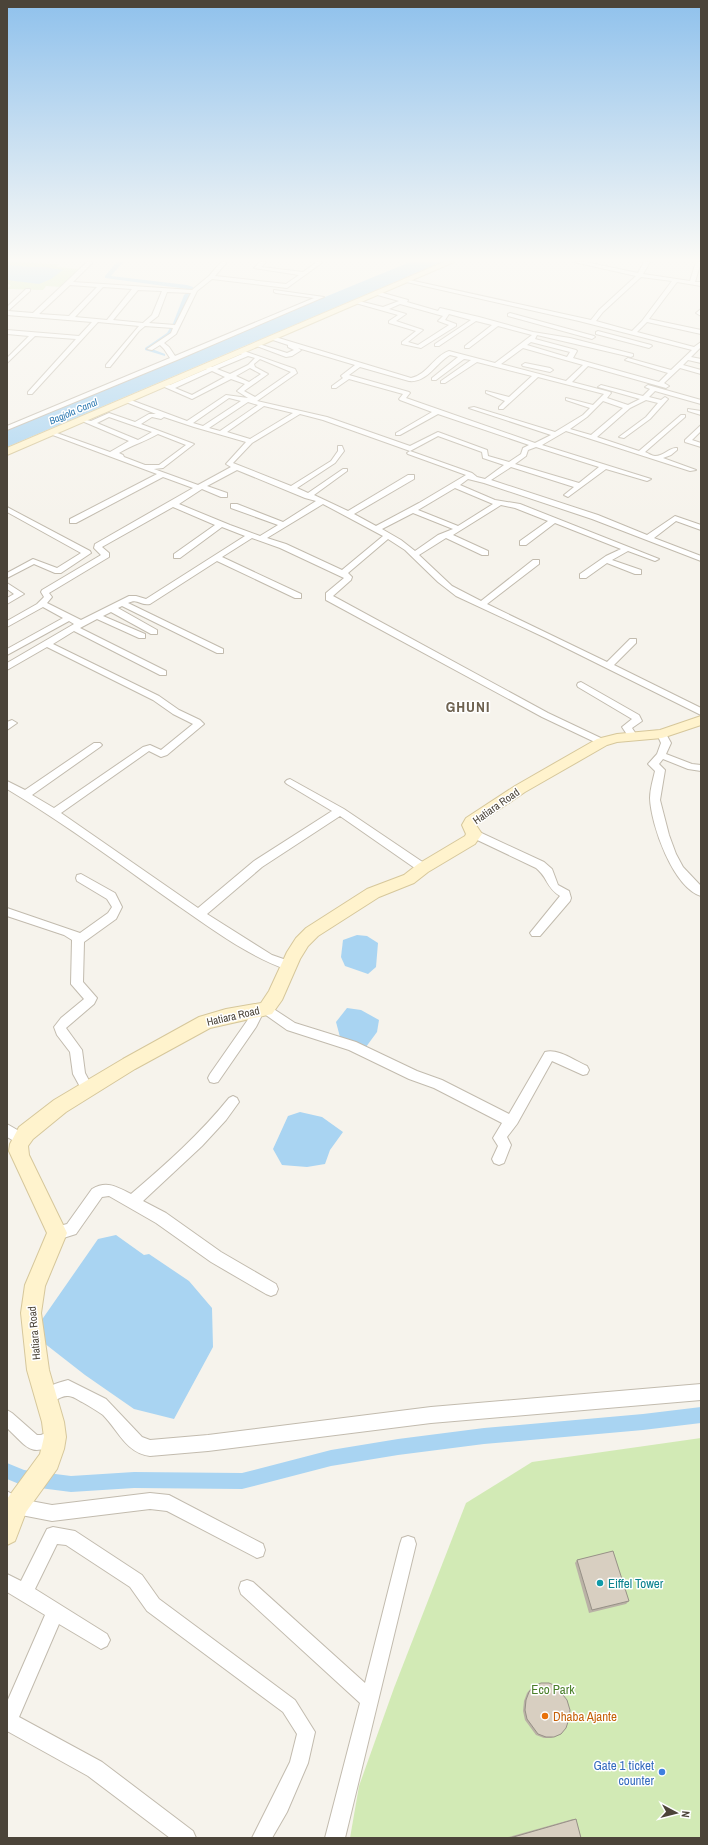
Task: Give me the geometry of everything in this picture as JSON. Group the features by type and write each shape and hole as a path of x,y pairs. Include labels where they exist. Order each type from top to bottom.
{"street":[{"path":"7,362 20,348"},
{"path":"30,393 70,348"},
{"path":"108,366 122,348"},
{"path":"167,348 170,355 175,359"},
{"path":"7,428 198,348"},
{"path":"166,387 242,354 252,348"},
{"path":"266,348 290,355 298,350 293,348"},
{"path":"303,348 414,380 419,379 447,353 568,382 661,402"},
{"path":"496,365 519,348"},
{"path":"529,348 573,362 610,370 701,396"},
{"path":"562,348 574,351 573,362"},
{"path":"597,348 672,372"},
{"path":"672,348 701,356"},
{"path":"677,348 691,353 701,361"},
{"path":"661,384 696,348"},
{"path":"242,354 259,357 280,364 293,370 294,373 256,399 240,391 280,364"},
{"path":"242,354 251,364 265,374"},
{"path":"166,387 192,397 230,377 251,364 259,357"},
{"path":"434,379 462,357"},
{"path":"443,382 476,360"},
{"path":"503,360 550,370"},
{"path":"360,364 344,376 407,393 402,400 534,444 647,479"},
{"path":"568,382 587,364"},
{"path":"679,366 701,372"},
{"path":"209,368 250,384"},
{"path":"7,452 52,433 105,414 128,401 189,379 209,368"},
{"path":"610,370 603,376 701,402"},
{"path":"500,408 538,375"},
{"path":"334,387 348,377"},
{"path":"189,379 196,382"},
{"path":"592,386 599,380"},
{"path":"203,385 210,388"},
{"path":"486,480 524,455 525,448 547,441 566,430 594,407 608,393 592,386"},
{"path":"592,438 628,407 644,398 654,389"},
{"path":"488,392 510,400"},
{"path":"622,437 648,418 670,393"},
{"path":"188,423 228,396 325,418 410,449 437,434 485,451 485,457 580,486"},
{"path":"603,399 628,407"},
{"path":"204,428 247,400"},
{"path":"568,400 594,407"},
{"path":"128,401 188,423 250,441 254,441 299,412"},
{"path":"222,433 263,404"},
{"path":"472,408 557,435"},
{"path":"690,410 701,413"},
{"path":"398,434 438,411"},
{"path":"105,414 188,443 191,446 160,467 156,468 113,453 134,441"},
{"path":"135,425 152,415 174,421"},
{"path":"640,453 683,416"},
{"path":"88,421 139,442 157,432"},
{"path":"656,458 669,454 687,441 701,427"},
{"path":"566,430 692,470"},
{"path":"52,433 224,495"},
{"path":"250,441 229,463 322,501 348,514 399,542 452,589 481,605 701,712"},
{"path":"687,441 701,445"},
{"path":"291,489 333,462 341,451 340,447"},
{"path":"410,453 470,474 476,478"},
{"path":"568,495 604,466"},
{"path":"7,624 41,604 48,597 45,592 106,555 98,548 98,546 236,467"},
{"path":"308,496 344,470"},
{"path":"73,521 163,474"},
{"path":"348,514 411,477"},
{"path":"376,529 412,510 467,477 486,480 555,502 701,559"},
{"path":"455,485 496,502 517,506 655,559"},
{"path":"262,538 322,501"},
{"path":"414,555 497,505 496,502"},
{"path":"172,504 220,525 262,538 303,554 343,573 348,577 347,580 329,595 329,598 545,715 602,742"},
{"path":"234,506 283,524"},
{"path":"7,509 87,553 58,571 33,561 7,576"},
{"path":"412,510 459,529"},
{"path":"648,538 675,518 701,528"},
{"path":"523,543 554,520"},
{"path":"178,556 220,525"},
{"path":"7,667 78,626 134,597 147,602 251,535"},
{"path":"446,535 486,553"},
{"path":"343,573 388,536"},
{"path":"583,576 627,548"},
{"path":"215,557 298,596"},
{"path":"606,560 638,572"},
{"path":"481,605 536,562"},
{"path":"7,584 20,593 7,602"},
{"path":"122,603 220,651"},
{"path":"41,604 69,618 78,626 163,673"},
{"path":"112,608 154,632"},
{"path":"97,616 142,636"},
{"path":"7,652 69,618"},
{"path":"608,666 633,641"},
{"path":"47,644 156,698 176,712 197,722 198,724 164,753 161,754 150,748 146,749 54,813"},
{"path":"581,684 636,717 638,721 627,727 633,737"},
{"name":"Hatiara Road","path":"16,1500 49,1461 55,1437 53,1422 34,1348 32,1299 35,1285 56,1241 57,1233 20,1157 14,1134 129,1064 205,1022 215,1018 262,1009 276,994 288,966 302,942 312,932 373,893 409,879 423,868 463,845 475,834 470,830 469,825 475,818 552,770 584,754 602,742 617,738 662,734 701,720"},
{"path":"662,734 666,743 661,755 653,764 660,770 655,799 668,852 674,864 686,880 701,892"},
{"path":"25,795 97,745"},
{"path":"661,755 692,767 701,768"},
{"path":"290,782 340,811 423,868"},
{"path":"9,788 25,795 54,813 137,872 247,946 268,958 288,966"},
{"path":"199,914 258,864 340,811"},
{"path":"475,834 540,865 548,872 554,887 565,894 566,898 536,933"},
{"path":"78,940 112,916 117,907 111,896 81,878"},
{"path":"7,912 68,932 76,936 78,940 77,984 90,998 90,1001 65,1021 60,1027 61,1031 76,1050 80,1074 88,1090"},
{"path":"214,1078 262,1009 291,1027 352,1046 413,1075 438,1084 510,1121"},
{"path":"499,1158 505,1145 499,1138 512,1120 549,1056 583,1070"},
{"path":"132,1202 198,1144 218,1123 233,1102"},
{"path":"57,1233 71,1229 99,1191 110,1190 161,1218 216,1258 271,1289"},
{"path":"46,1398 59,1390 68,1388 78,1392 101,1404 109,1411 136,1443 142,1447 150,1448 208,1443 431,1414 701,1392"},
{"path":"7,1418 34,1443 42,1443 55,1437"},
{"path":"7,1533 16,1500 52,1513 150,1501 169,1503 257,1550"},
{"path":"24,1593 53,1535 69,1537 136,1581 153,1605 289,1706 306,1732 299,1763 280,1805 262,1838"},
{"path":"335,1838 408,1544"},
{"path":"7,1582 100,1640"},
{"path":"247,1588 369,1699"},
{"path":"55,1612 8,1721 95,1769 186,1838"}],"green space":[{"name":"Eco Park","path":"701,1438 701,1838 350,1838 359,1786 394,1688 466,1503 532,1462"}],"water":[{"name":"Bagjola Canal","path":"201,348 240,348 7,447 7,428"},
{"path":"357,935 367,936 378,943 376,967 368,974 345,966 341,957 343,940"},
{"path":"347,1008 361,1010 379,1020 377,1032 363,1051 340,1037 336,1022"},
{"path":"300,1112 322,1117 343,1132 330,1150 325,1164 307,1167 282,1165 273,1149 288,1116"},
{"path":"116,1235 144,1255 149,1254 189,1281 212,1308 213,1347 174,1419 134,1409 85,1375 44,1343 41,1321 98,1239"}],"building":[{"name":"Eiffel Tower","path":"613,1551 629,1601 592,1610 577,1560"},
{"name":"Dhaba Ajante","path":"541,1683 549,1683 556,1686 567,1700 570,1710 566,1728 561,1734 554,1737 546,1737 538,1734 527,1719 525,1710 529,1692 534,1686"},
{"path":"576,1819 581,1838 510,1838"}],"waterway":[{"path":"148,348 147,349 163,355"},
{"path":"7,1471 24,1478 71,1484 134,1480 242,1481 331,1458 398,1447 484,1436 643,1422 701,1415"}],"place":[{"name":"Eiffel Tower","path":"600,1583"},
{"name":"Dhaba Ajante","path":"545,1716"},
{"name":"Gate 1 ticket counter","path":"662,1772"}],"district":[{"name":"GHUNI","path":"468,707"}]}
